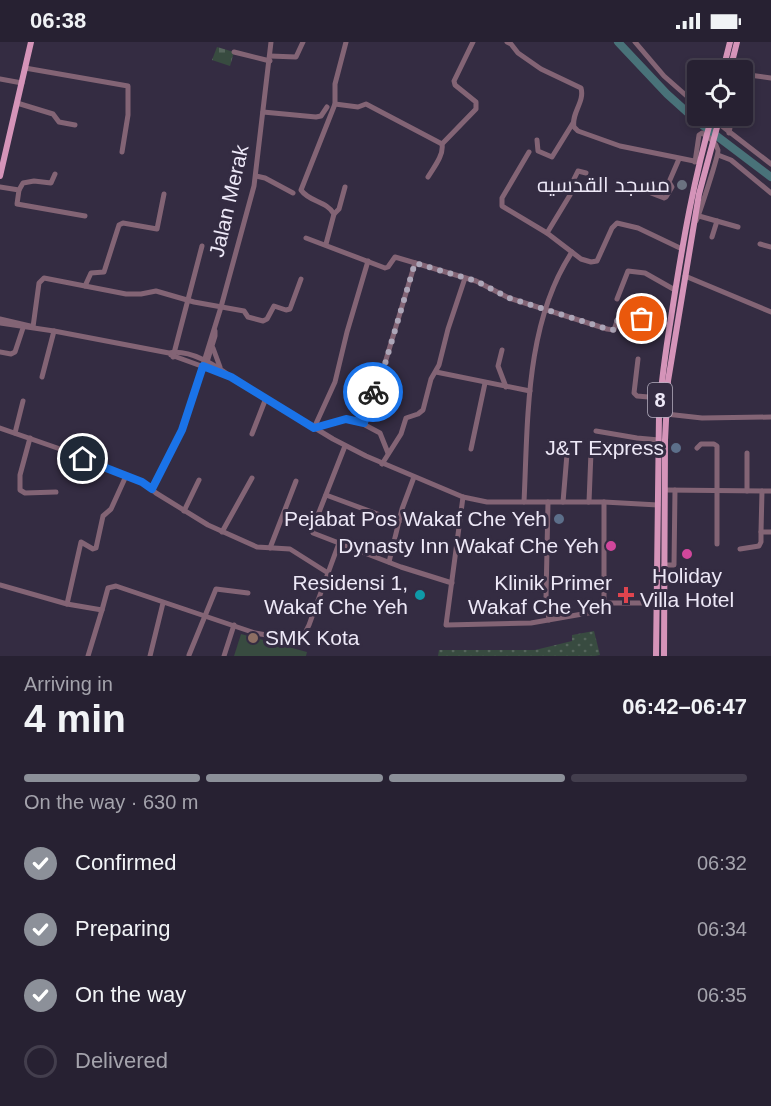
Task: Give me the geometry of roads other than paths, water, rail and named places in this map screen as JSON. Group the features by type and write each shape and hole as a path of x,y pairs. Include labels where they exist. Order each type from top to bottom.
{"main road":[{"path":"0,176 4,142 17,103 31,42"},
{"path":"726,60 730,42"},
{"path":"732,60 737,42"},
{"name":"8","path":"656,656 660,398 675,290 697,162 708,126"},
{"name":"8","path":"664,655 666,414 670,363 694,225 716,126"}],"street":[{"name":"Jalan Merak","path":"152,489 182,430 205,362 256,176 271,42"},
{"path":"234,52 270,59 297,57 303,42"},
{"path":"334,214 330,208 302,193 301,190 335,104 335,84 346,42"},
{"path":"442,144 476,109 476,102 455,85 454,81 473,42"},
{"path":"507,42 541,69 581,88 582,98 573,123 552,157 538,150 537,140"},
{"path":"635,42 664,76 687,96"},
{"path":"25,68 128,86 128,115 122,152"},
{"path":"753,76 771,78"},
{"path":"0,79 22,83"},
{"path":"17,103 53,114 59,122 75,125"},
{"path":"335,104 358,107 366,104 442,144"},
{"path":"263,112 316,117 321,116 327,107"},
{"path":"573,123 578,131 620,146 697,162 700,133 714,142 718,155 699,216 694,225"},
{"path":"721,126 771,164"},
{"path":"729,133 730,126"},
{"path":"428,177 441,155 442,144"},
{"path":"529,152 501,203 505,208 547,233 586,261 597,261 612,228 617,223 638,228 682,249"},
{"path":"718,155 731,160 771,193"},
{"path":"651,193 666,197 672,187 669,182 679,159"},
{"path":"547,233 570,195 573,180 579,171 586,173"},
{"path":"55,174 51,183 31,181 22,183 17,204 85,216"},
{"path":"256,176 265,178 293,193"},
{"path":"0,187 19,190"},
{"path":"326,244 334,214 339,208 345,187"},
{"path":"85,286 91,273 104,272 119,225 123,223 157,229 164,194"},
{"path":"699,216 738,227"},
{"path":"712,237 717,221"},
{"path":"306,238 386,268 395,257 482,283 509,298 611,330 615,327 618,318 622,316 670,324"},
{"path":"760,244 771,248"},
{"path":"172,354 202,246"},
{"path":"524,502 530,391 539,334 557,278 572,252"},
{"path":"314,428 335,382 368,261"},
{"path":"364,423 382,374 415,263"},
{"path":"617,299 628,271 645,273 675,290"},
{"path":"685,276 771,312"},
{"path":"33,327 39,284 42,279 47,278 126,294 156,291 187,300 244,311 248,317 265,321 274,306 290,309 301,279"},
{"path":"382,464 401,434 406,418 423,410 465,278"},
{"path":"0,321 23,328 33,327"},
{"path":"0,321 24,323 33,327 172,354 221,368 231,377"},
{"path":"0,352 11,354 15,352 23,328"},
{"name":"Jalan Merak","path":"205,362 212,346 214,329"},
{"path":"42,377 54,331"},
{"path":"212,346 221,368"},
{"path":"502,350 498,366 506,387"},
{"path":"638,359 634,393 637,396 660,398"},
{"path":"205,362 345,446 382,464 463,497 487,502 604,502 658,505"},
{"path":"436,372 530,391"},
{"path":"471,449 485,383"},
{"path":"252,434 266,398"},
{"path":"15,433 23,401"},
{"path":"666,414 702,418 771,417"},
{"path":"314,428 346,419 364,423 383,437 388,453"},
{"path":"0,428 63,450 142,482 184,511 222,532 251,545 282,547 294,551 328,573"},
{"path":"596,431 659,440"},
{"path":"30,438 20,475 20,490 25,493 56,492"},
{"path":"697,447 700,444 717,446 717,543"},
{"path":"588,502 591,452 594,448 607,445"},
{"path":"345,446 312,532 401,567 452,583"},
{"path":"747,453 747,491"},
{"path":"562,502 567,454"},
{"path":"67,604 81,542 93,549 96,548 103,516 111,509 126,476"},
{"path":"389,562 414,477"},
{"path":"222,532 252,478"},
{"path":"184,511 199,480"},
{"path":"270,548 296,481"},
{"path":"665,490 771,491"},
{"path":"664,565 674,565 675,490"},
{"path":"740,549 759,546 761,542 762,491"},
{"path":"326,495 399,522"},
{"path":"463,497 446,625 531,623 594,612 604,604 657,603"},
{"path":"548,502 546,598 549,620"},
{"path":"604,502 604,604"},
{"path":"761,532 771,532"},
{"path":"664,542 674,543"},
{"path":"88,656 106,591 113,586 255,633 294,640 303,639 339,543"},
{"path":"0,585 67,604 102,610"},
{"path":"189,656 216,590 220,588 248,593"},
{"path":"150,656 163,603"},
{"path":"224,656 234,625"}],"waterway":[{"path":"618,42 667,94 697,121 771,177"}],"place":[{"name":"مسجد القدسيه","path":"682,185"},
{"name":"J&T Express","path":"676,448"},
{"name":"Pejabat Pos Wakaf Che Yeh","path":"559,519"},
{"name":"Dynasty Inn Wakaf Che Yeh","path":"611,546"},
{"name":"Holiday Villa Hotel","path":"687,554"},
{"name":"Residensi 1, Wakaf Che Yeh","path":"420,595"},
{"name":"Klinik Primer Wakaf Che Yeh","path":"626,595"},
{"name":"SMK Kota","path":"253,638"}]}
